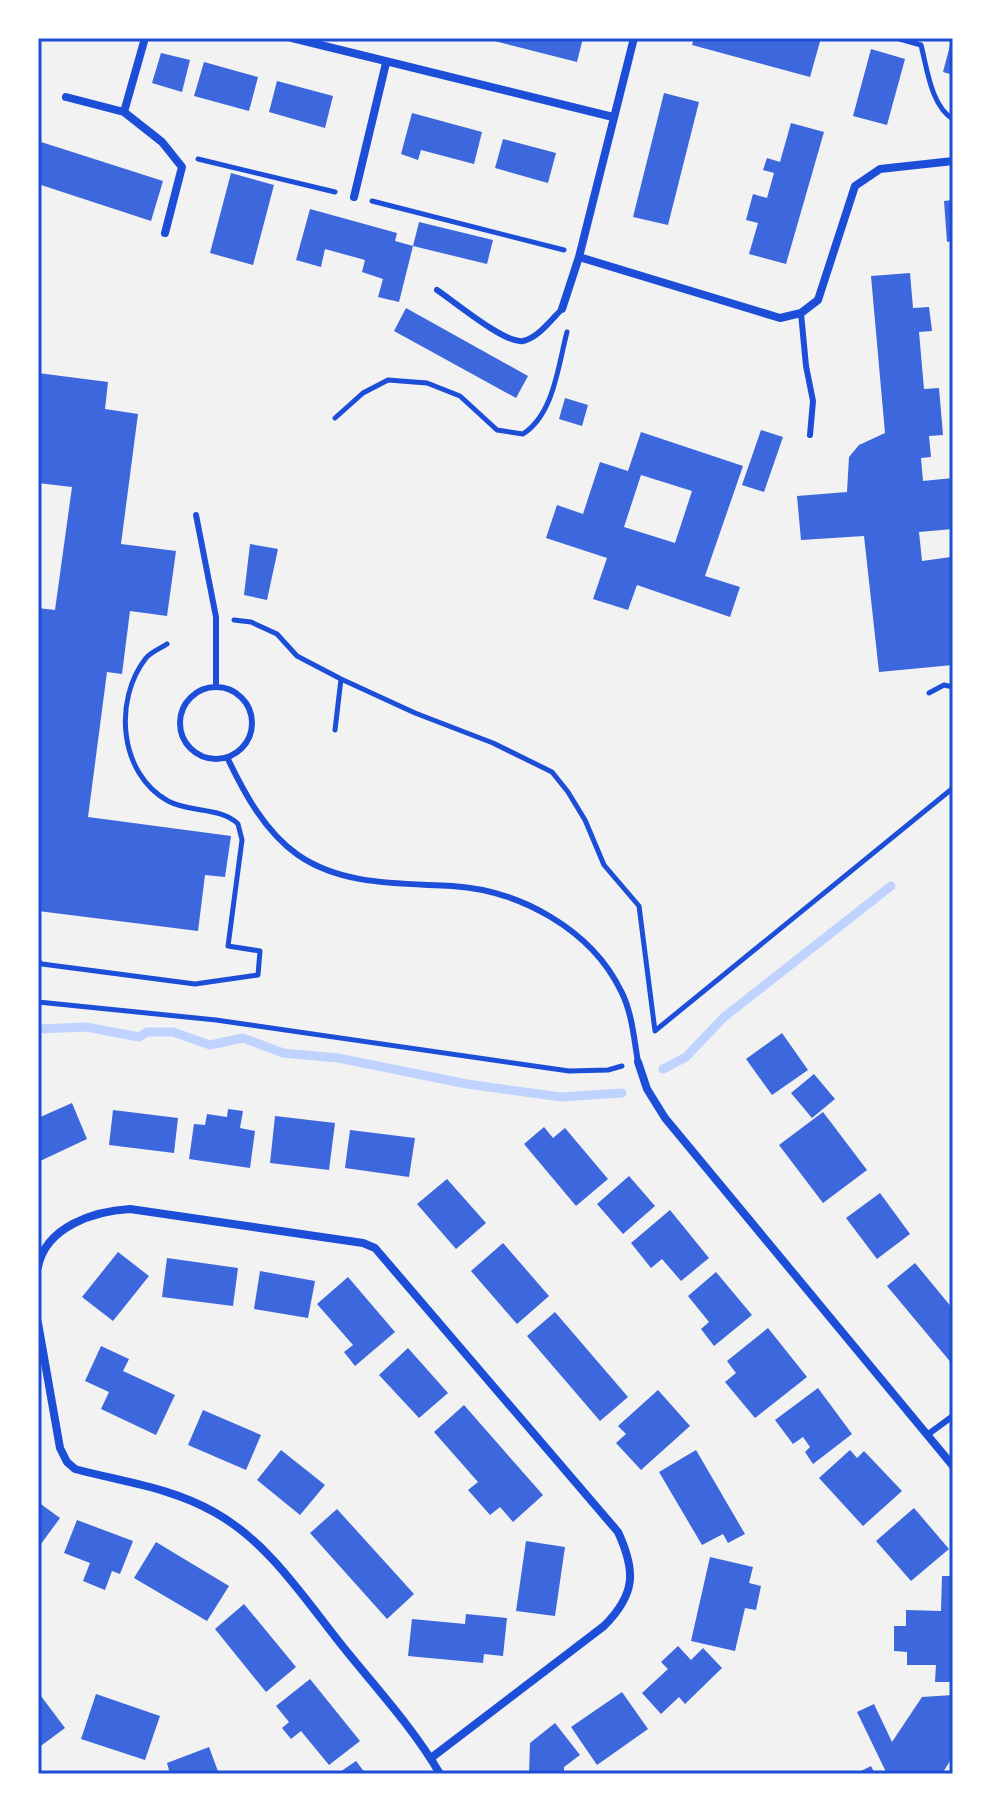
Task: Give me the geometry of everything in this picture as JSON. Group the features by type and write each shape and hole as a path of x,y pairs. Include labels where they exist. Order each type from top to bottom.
{"street":[{"path":"124,112 145,38"},
{"path":"292,38 613,117"},
{"path":"562,309 580,255 634,38"},
{"path":"354,197 386,63"},
{"path":"66,97 124,112 162,142 182,167 165,233"},
{"path":"580,255 780,318 801,313 818,300 855,186 880,169 953,161"},
{"path":"638,1062 647,1089 665,1118 953,1466"},
{"path":"38,1267 39,1260 52,1241 69,1225 89,1215 120,1209 363,1243 375,1248 618,1532 632,1575 628,1595 618,1612 604,1626 431,1758"},
{"path":"38,1323 60,1448 67,1462 75,1469 155,1487 187,1498 218,1514 249,1537 277,1566 431,1758 440,1774"}],"lane":[{"path":"437,290 510,340 525,341 562,309"},
{"path":"801,313 813,401 810,435"},
{"path":"196,515 216,617 216,687"},
{"path":"216,687 237,694 250,712 250,734 245,744 227,757 216,759 195,753 181,735 179,724 186,702 194,694 216,687"},
{"path":"227,757 240,785 276,835 297,855 324,869 364,880 421,887 454,886 491,893 524,902 559,922 582,940 604,964 622,992 638,1062"},
{"path":"927,1435 953,1416"}],"path":[{"path":"896,38 921,45 931,85 946,115 953,119"},
{"path":"182,167 200,158 580,255"},
{"path":"335,418 363,393 388,380 427,383 460,396 497,430 523,434 534,427 544,414 569,326 562,309"},
{"path":"216,617 251,622 277,634 297,656 341,679 415,713 493,743 552,772 585,820 604,865 639,906 655,1031"},
{"path":"38,961 195,984 258,975 260,951 228,946 242,840 238,824 225,815 187,810 166,800 146,782 132,760 126,736 125,710 133,684 147,657 167,644"},
{"path":"335,730 341,679"},
{"path":"929,693 944,685 953,687"},
{"path":"636,1047 953,788"},
{"path":"38,1002 216,1020 569,1071 608,1070 638,1062"}],"building":[{"path":"483,38 583,38 577,62"},
{"path":"694,38 821,38 810,77 692,45"},
{"path":"953,38 953,75 943,72"},
{"path":"871,49 905,59 887,125 853,116"},
{"path":"161,53 190,60 182,92 152,83"},
{"path":"204,62 258,77 249,111 194,96"},
{"path":"277,81 333,96 325,128 269,112"},
{"path":"664,93 699,102 668,225 633,217"},
{"path":"412,113 482,132 474,164 421,150 418,160 401,154"},
{"path":"791,123 824,132 786,264 749,254 758,223 746,220 753,194 767,198 774,173 763,170 767,158 780,162"},
{"path":"503,139 556,153 548,183 495,168"},
{"path":"38,141 163,181 151,221 38,184"},
{"path":"231,173 274,185 253,265 210,253"},
{"path":"953,200 953,241 947,242 944,201"},
{"path":"310,209 397,233 395,241 413,246 399,302 378,297 383,279 362,272 365,260 325,249 321,267 296,260"},
{"path":"419,222 493,240 487,264 413,246"},
{"path":"910,273 913,308 929,307 932,331 919,332 924,389 939,388 943,435 929,436 931,457 921,458 923,481 953,478 953,529 919,532 922,561 951,557 953,665 879,672 864,536 801,540 797,496 847,492 849,457 859,445 885,433 871,276"},
{"path":"406,308 528,376 516,398 394,331"},
{"path":"38,373 108,382 105,409 138,414 121,544 176,551 167,616 130,611 122,674 107,672 88,817 231,836 225,877 205,875 198,931 38,911 38,608 55,610 72,487 38,483"},
{"path":"565,398 588,405 582,426 559,419"},
{"path":"761,430 783,437 764,492 742,485"},
{"path":"641,432 743,466 705,576 740,587 730,617 637,585 628,610 593,599 607,558 546,538 557,505 583,514 600,462 628,471","holes":["641,475 692,491 675,543 624,527"]},
{"path":"250,544 278,549 267,600 244,595"},
{"path":"782,1033 808,1070 772,1095 746,1059"},
{"path":"814,1074 835,1099 812,1118 791,1093"},
{"path":"72,1103 87,1139 38,1162 38,1118"},
{"path":"228,1109 243,1111 240,1128 255,1131 250,1168 189,1159 194,1124 205,1125 207,1114 227,1117"},
{"path":"113,1110 178,1118 174,1153 109,1145"},
{"path":"823,1112 867,1170 823,1203 779,1145"},
{"path":"275,1116 335,1123 329,1170 270,1163"},
{"path":"544,1127 553,1138 565,1128 608,1179 576,1206 524,1144"},
{"path":"350,1130 415,1138 409,1177 345,1168"},
{"path":"629,1176 655,1206 623,1234 597,1204"},
{"path":"447,1179 486,1223 456,1249 417,1204"},
{"path":"880,1193 910,1234 877,1259 846,1218"},
{"path":"670,1210 709,1258 681,1281 662,1259 651,1268 631,1243"},
{"path":"503,1243 549,1296 517,1324 471,1271"},
{"path":"118,1252 149,1276 113,1321 82,1297"},
{"path":"167,1258 238,1268 233,1306 162,1297"},
{"path":"915,1263 953,1309 953,1365 887,1286"},
{"path":"260,1271 315,1281 308,1318 254,1309"},
{"path":"716,1272 752,1315 714,1346 701,1329 709,1322 688,1296"},
{"path":"348,1277 395,1332 355,1366 344,1352 353,1345 317,1304"},
{"path":"555,1312 628,1397 600,1421 527,1336"},
{"path":"768,1328 807,1377 755,1418 725,1382 736,1373 727,1361"},
{"path":"101,1346 129,1359 123,1371 175,1395 156,1435 101,1409 109,1392 85,1381"},
{"path":"408,1348 448,1393 419,1418 379,1375"},
{"path":"818,1388 852,1434 813,1464 805,1452 810,1447 803,1437 793,1444 775,1420"},
{"path":"658,1390 690,1426 641,1470 616,1443 626,1434 618,1426"},
{"path":"464,1405 543,1495 513,1522 500,1507 490,1515 468,1490 478,1482 434,1432"},
{"path":"203,1410 261,1435 246,1470 188,1445"},
{"path":"281,1450 325,1485 300,1515 257,1480"},
{"path":"696,1450 745,1534 728,1543 723,1534 702,1545 659,1472"},
{"path":"850,1450 857,1458 864,1451 902,1491 863,1526 819,1478"},
{"path":"38,1502 60,1518 38,1548"},
{"path":"914,1508 949,1549 911,1581 876,1541"},
{"path":"337,1509 414,1594 387,1619 310,1533"},
{"path":"77,1520 133,1541 120,1574 112,1571 105,1590 83,1581 90,1563 64,1553"},
{"path":"526,1541 565,1547 555,1616 516,1611"},
{"path":"156,1542 229,1586 207,1621 134,1578"},
{"path":"710,1557 753,1567 749,1583 761,1586 756,1610 745,1608 735,1651 691,1641"},
{"path":"942,1576 953,1576 953,1682 935,1682 936,1665 907,1665 907,1652 894,1651 894,1626 906,1626 906,1610 941,1611"},
{"path":"244,1604 296,1667 266,1692 215,1629"},
{"path":"466,1614 507,1618 503,1656 484,1654 483,1663 408,1656 412,1619 465,1624"},
{"path":"678,1646 691,1660 703,1648 722,1668 685,1704 679,1697 661,1714 642,1693 668,1669 661,1662"},
{"path":"310,1679 360,1741 329,1765 301,1731 291,1739 282,1728 289,1722 276,1706"},
{"path":"38,1692 65,1728 38,1748"},
{"path":"622,1692 648,1729 597,1765 571,1727"},
{"path":"96,1694 160,1716 145,1760 81,1739"},
{"path":"953,1695 953,1756 942,1774 887,1774 857,1712 874,1704 892,1742 922,1697"},
{"path":"555,1723 580,1755 564,1767 564,1774 529,1774 530,1743"},
{"path":"209,1747 219,1774 170,1774 167,1763"},
{"path":"356,1761 366,1774 337,1774"},
{"path":"871,1766 875,1774 855,1774"}],"waterway":[{"path":"663,1069 686,1057 724,1017 891,886"},
{"path":"38,1029 86,1027 139,1037 147,1032 173,1032 210,1045 243,1038 283,1053 338,1058 467,1084 561,1097 622,1093"}]}
